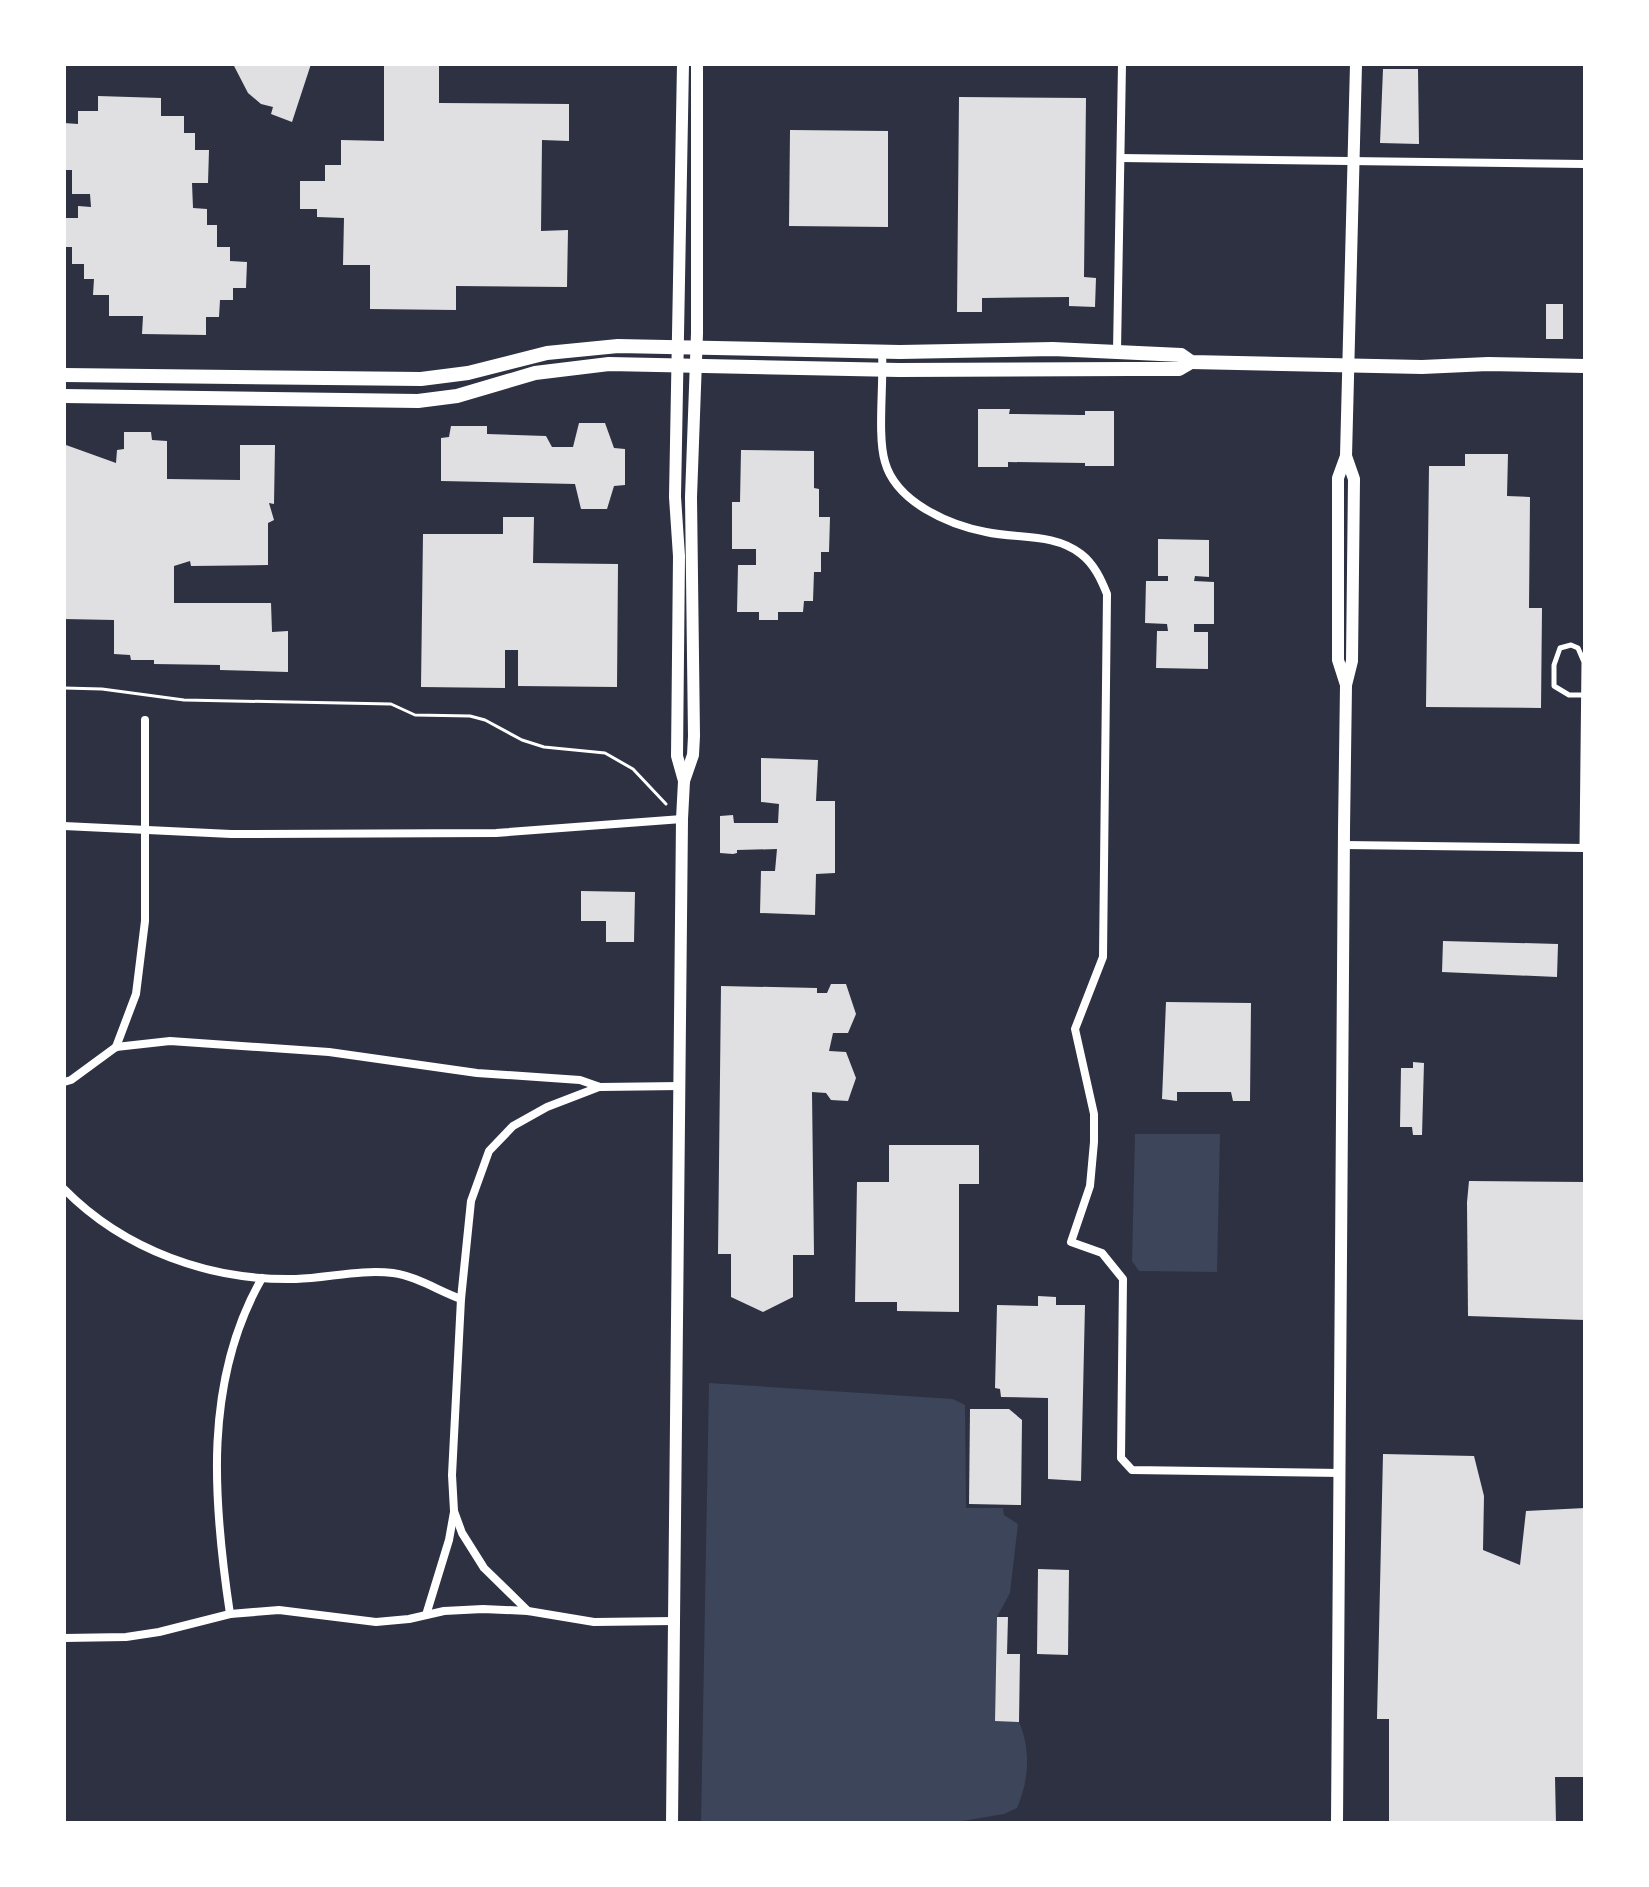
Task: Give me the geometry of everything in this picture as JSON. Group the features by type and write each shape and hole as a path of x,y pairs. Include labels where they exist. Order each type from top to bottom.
{"main road":[{"path":"64,375 421,379 468,373 547,353 584,348 1117,351 1181,355 1191,362"},
{"path":"64,396 418,401 457,396 508,380 571,367 609,364 883,370 1179,369 1191,362 1347,366 1585,366"}],"street":[{"path":"683,64 677,347 670,365 679,556 677,756 684,781"},
{"path":"672,1823 682,819 684,781 693,755 694,736 691,497 696,349 697,64"},
{"path":"1117,351 1122,64"},
{"path":"1337,1823 1346,685 1338,660 1338,478 1346,456 1356,64"},
{"path":"1121,158 1585,164"},
{"path":"882,352 884,459 893,479 907,495 950,522 986,532 1063,543 1082,555 1097,572 1107,594 1103,957 1075,1029 1094,1114 1094,1142 1090,1186 1071,1242 1102,1253 1123,1279 1121,1458 1132,1470 1341,1473"},
{"path":"116,1047 132,1005 141,968 145,921 145,720"},
{"path":"64,826 144,832 496,833 682,819"},
{"path":"1344,845 1583,848"},
{"path":"64,1090 67,1081 116,1047 170,1041 329,1052 477,1073 580,1080 600,1087"},
{"path":"426,1615 449,1540 454,1511 452,1475 461,1299 471,1201 489,1151 513,1126 547,1107 600,1087 680,1086"},
{"path":"64,1189 98,1220 150,1251 206,1268 262,1278 396,1274 461,1299"},
{"path":"230,1614 220,1536 216,1463 219,1412 229,1362 253,1294 262,1278"},
{"path":"454,1511 462,1533 484,1568 528,1611"},
{"path":"64,1638 126,1637 230,1614 279,1610 376,1622 483,1609 528,1611 594,1622 674,1621"}],"lane":[{"path":"1583,848 1584,695 1584,662 1578,648 1571,645 1560,648 1554,665 1554,686 1569,695 1584,695"}],"path":[{"path":"64,688 102,689 184,700 391,704 415,715 470,716 544,747 589,750 618,758 633,769 666,804"}],"shaded area":[{"path":"1135,1134 1220,1134 1217,1272 1139,1271 1132,1261"},
{"path":"709,1383 953,1399 965,1405 966,1508 1003,1508 1004,1515 1018,1524 1010,1593 997,1617 995,1720 1019,1722 1023,1732 1027,1765 1017,1808 1004,1814 951,1823 701,1823"}],"building":[{"path":"233,64 311,64 292,122 271,114 273,107 261,104 248,93"},
{"path":"439,65 439,103 569,104 569,141 542,140 541,231 568,230 567,287 456,286 456,310 370,309 370,265 343,265 344,218 317,217 317,209 300,209 300,181 325,181 325,165 341,165 341,140 384,141 384,66"},
{"path":"1383,69 1418,69 1419,144 1380,143"},
{"path":"98,96 161,98 161,116 184,116 184,133 195,133 195,150 209,150 208,183 192,183 193,208 207,209 207,225 217,225 217,247 230,247 230,261 247,262 246,288 233,288 233,300 220,300 219,317 206,317 206,335 142,334 143,316 109,316 109,295 93,295 94,279 84,279 84,264 72,264 72,247 64,247 64,218 78,218 78,206 91,207 90,194 72,194 72,170 64,170 64,123 78,124 78,111 98,111"},
{"path":"959,97 1086,98 1084,277 1096,278 1095,307 1069,306 1069,297 982,298 982,312 957,312"},
{"path":"790,130 888,131 888,227 789,226"},
{"path":"1546,304 1563,304 1563,339 1546,339"},
{"path":"978,409 1010,409 1009,414 1085,415 1085,411 1114,411 1114,466 1008,462 1008,467 978,467"},
{"path":"579,423 605,423 614,448 625,449 625,485 614,486 607,509 581,509 575,484 441,481 441,438 449,437 451,426 487,426 487,434 546,436 552,447 573,447"},
{"path":"124,432 151,432 152,440 167,441 167,479 240,480 240,445 275,445 274,504 269,503 274,520 268,523 268,565 191,566 190,561 174,566 174,603 271,603 272,632 288,631 288,672 220,670 220,665 154,664 154,660 131,660 130,655 114,654 114,620 64,619 66,445 116,463 117,450 124,449"},
{"path":"741,450 814,451 814,488 819,489 819,517 830,517 829,552 821,552 821,572 814,572 813,601 804,601 803,612 778,612 778,620 759,620 759,612 737,612 738,565 756,565 756,549 732,549 732,502 740,502"},
{"path":"1465,454 1508,454 1507,496 1530,497 1529,608 1542,608 1541,708 1426,707 1429,466 1465,466"},
{"path":"503,517 534,517 533,563 618,564 617,687 518,686 518,650 505,650 505,688 421,687 423,534 503,534"},
{"path":"1158,539 1209,540 1209,577 1195,576 1194,581 1214,582 1214,624 1194,624 1194,632 1208,632 1208,669 1156,668 1157,631 1168,631 1167,624 1145,623 1146,581 1168,581 1168,576 1158,576"},
{"path":"761,758 818,760 816,801 835,801 835,873 816,874 815,915 760,913 761,871 775,871 777,849 720,853 720,816 733,815 734,823 778,823 779,804 761,802"},
{"path":"581,891 635,892 634,942 606,942 606,921 581,921"},
{"path":"1443,941 1558,944 1557,977 1442,972"},
{"path":"831,984 846,984 856,1014 848,1033 833,1033 829,1051 846,1052 856,1078 848,1101 831,1100 826,1093 812,1092 814,1255 793,1255 793,1297 763,1312 731,1297 731,1254 718,1254 721,986 817,988 817,993 827,993"},
{"path":"1166,1002 1251,1003 1250,1101 1233,1101 1231,1092 1177,1092 1177,1101 1162,1099"},
{"path":"1413,1062 1424,1063 1422,1135 1413,1135 1412,1127 1400,1127 1401,1068 1413,1068"},
{"path":"889,1145 979,1145 979,1184 959,1184 959,1312 897,1311 897,1302 855,1302 857,1182 889,1182"},
{"path":"1469,1181 1585,1182 1585,1320 1468,1316"},
{"path":"1038,1296 1056,1297 1056,1305 1085,1305 1081,1481 1048,1479 1048,1398 1001,1397 1000,1389 995,1388 997,1305 1038,1306"},
{"path":"970,1409 1009,1409 1022,1420 1021,1505 969,1504"},
{"path":"1383,1454 1474,1456 1484,1496 1483,1550 1520,1565 1526,1511 1585,1508 1585,1777 1555,1777 1556,1823 1389,1823 1389,1719 1377,1719"},
{"path":"1038,1569 1069,1570 1068,1655 1037,1654"},
{"path":"997,1617 1008,1617 1007,1654 1020,1654 1019,1722 995,1721"}]}
